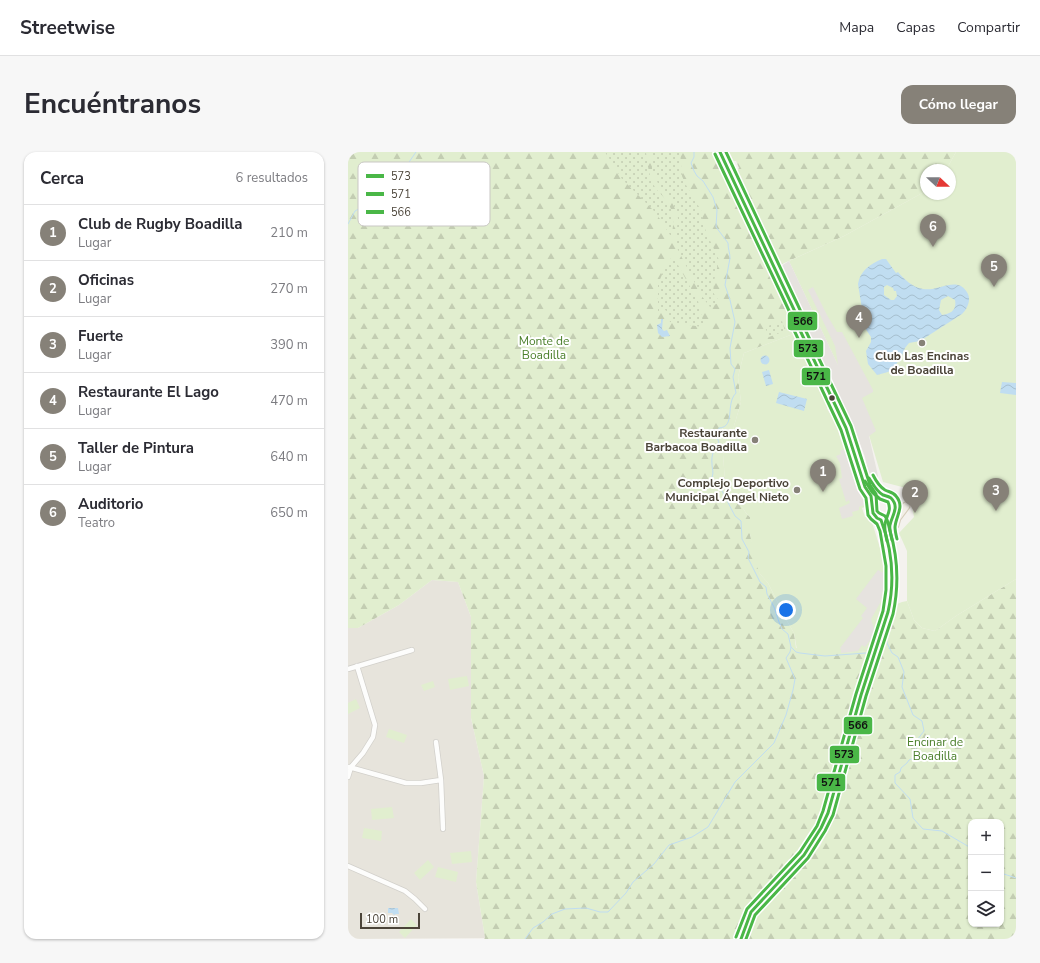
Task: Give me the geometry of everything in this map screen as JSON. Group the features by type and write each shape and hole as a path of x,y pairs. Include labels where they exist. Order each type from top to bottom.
{"main road":[{"path":"720,152 841,409 868,476 875,488 883,495 890,497 894,502 896,508 890,525 895,585"},
{"path":"857,450 870,490 872,514 877,519 881,520 887,519 894,513"},
{"path":"872,502 876,497 883,495"},
{"path":"741,939 751,912 804,854 819,833 828,813 861,695 891,601 895,585 896,524 897,518 906,506"},
{"path":"881,520 886,532 889,549 892,576 891,601"}],"street":[{"path":"348,670 412,650"},
{"path":"348,777 349,767 364,753 373,737 375,725 357,666"},
{"path":"436,742 441,780 443,829"},
{"path":"349,767 406,783 421,783 441,780"},
{"path":"348,866 405,891 415,898 425,909"}],"shaded area":[{"path":"789,261 838,365 835,346 808,290 813,287 837,332 842,332 873,390 873,392 862,398 876,431 869,436 878,476 877,478 872,479 869,476 865,457 856,433 778,268"},
{"path":"849,447 866,504 859,507 859,510 852,512 853,516 842,519 839,508 850,503 849,500 846,502 839,479 842,478 840,463 836,456 841,454 840,451"},
{"path":"878,570 884,573 883,578 886,578 880,603 871,619 874,629 871,639 865,647 862,645 858,651 841,653 840,648 863,618 861,616 867,608 856,599"},
{"path":"432,580 458,582 471,617 471,718 484,776 476,882 485,938 348,939 348,628 358,628 399,605"}],"green space":[{"name":"Monte de Boadilla","path":"348,152 715,152 767,260 797,335 793,334 744,353 738,377 741,402 731,441 723,454 725,481 750,517 750,534 760,574 768,583 794,633 796,648 841,653 868,651 816,827 796,858 770,882 753,902 738,925 735,939 484,939 476,882 484,776 471,718 471,617 458,582 432,580 399,605 358,628 348,628"},
{"path":"605,152 646,152 652,182 671,208 673,216 672,238 656,213 622,179"},
{"path":"651,152 680,152 682,176 702,212 703,223 719,260 713,285 714,294 720,302 710,307 701,295 675,244 678,218 669,195 659,186 652,169"},
{"path":"727,152 956,152 949,164 920,164 920,194 844,236 780,265 736,172 739,168 736,161 733,161"},
{"name":"Club Las Encinas de Boadilla","path":"956,152 1016,152 1016,579 956,616 935,631 922,628 914,620 907,601 907,551 899,533 914,517 911,500 906,488 883,482 866,425 789,261 844,236 920,194 920,200 956,200 956,164 949,164"},
{"path":"673,256 698,301 704,326 702,327 670,322 666,310 658,314 658,284 667,263"},
{"path":"782,321 785,331 769,337 765,327"},
{"name":"Complejo Deportivo Municipal Ángel Nieto","path":"793,334 797,335 801,340 831,406 827,408 828,411 832,417 837,416 852,456 867,506 862,508 865,517 870,516 887,570 883,603 868,651 824,655 797,650 794,633 768,583 760,574 755,562 750,534 750,517 725,481 723,454 731,441 741,402 738,377 744,353"},
{"name":"Encinar de Boadilla","path":"1016,579 1016,939 747,939 749,929 759,911 807,862 820,846 829,828 837,810 856,732 875,664 888,625 897,604 907,601 914,620 922,628 935,631 956,616"},
{"path":"467,676 469,686 450,690 448,679"},
{"path":"433,681 435,687 424,691 421,685"},
{"path":"356,699 360,708 348,714 348,703"},
{"path":"389,729 407,735 404,743 386,737"},
{"path":"392,807 394,818 372,820 371,809"},
{"path":"364,828 382,831 381,841 362,838"},
{"path":"471,851 472,862 452,864 450,853"},
{"path":"428,860 434,867 420,880 414,873"},
{"path":"438,867 458,872 456,882 435,877"},
{"path":"411,919 417,925 405,938 399,932"}],"water":[{"path":"886,259 896,273 898,272 915,287 929,289 954,284 959,285 964,288 968,294 969,302 962,314 920,341 909,343 901,358 893,368 888,372 877,375 868,364 866,351 871,342 871,337 865,328 858,284 863,272 878,261","holes":["887,285 896,291 897,296 894,300 891,300 884,295 884,287","948,296 955,300 955,306 953,311 942,315 939,310 941,300"]},
{"path":"661,319 663,319 662,329 664,331 667,330 670,336 662,337 658,333 657,325 661,323"},
{"path":"765,355 770,360 765,365 760,360"},
{"path":"769,370 773,384 766,386 762,372"},
{"path":"1002,382 1016,383 1016,395 1000,393"},
{"path":"779,392 807,399 804,411 776,403"},
{"path":"388,908 398,908 399,914 394,915 392,913 388,913"}],"waterway":[{"path":"409,162 416,152"},
{"path":"525,939 533,928 552,914 565,909 586,908 600,912 608,912 626,893 633,882 654,864 669,845 692,837 708,827 735,782 774,743 786,715 793,690 795,679 786,658 791,647 788,634 782,629 774,607 767,594 766,587 760,582 748,558 749,552 742,539 741,521 735,516 719,485 715,483 712,477 712,455 719,442 716,436 719,428 724,427 727,424 731,403 736,393 733,377 735,369 731,364 730,348 735,322 725,285 730,258 728,243 716,227 717,210 713,197 703,181 697,176 691,163 694,157 694,152"},
{"path":"348,224 355,211 358,209"},
{"path":"791,647 796,652 825,656 866,653 868,652 876,630 879,628"},
{"path":"885,633 887,643 892,653 898,657 904,672 902,687 913,715 922,721 924,731 917,740 914,758 909,760 901,768 900,772 895,775 895,783 910,799 913,818 923,829 942,831 968,846"},
{"path":"1004,874 1016,878"}],"transit line":[{"name":"573","path":"720,152 797,316 798,326 846,428 865,487 871,496 873,513 881,520 885,531 890,554 892,577 888,612 861,695 828,813 821,828 804,855 751,912 741,939"},
{"name":"566","path":"726,152 802,314 803,325 851,426 870,485 876,494 877,511 885,516 888,521 895,551 897,572 893,614 866,696 833,815 808,858 755,915 746,939"},
{"name":"571","path":"715,154 792,317 793,328 841,430 860,489 866,498 868,515 877,524 880,531 886,566 886,590 883,611 856,694 823,811 817,826 800,852 747,909 736,937"},
{"name":"566","path":"873,475 881,487 894,494 899,500 900,507 895,527 897,539"},
{"name":"573","path":"869,478 878,492 888,496 894,501 895,511 890,527 892,540"},
{"name":"571","path":"865,481 872,492 880,499 888,502 889,511 885,526 887,541"}],"place":[{"name":"Auditorio","path":"933,247"},
{"name":"Taller de Pintura","path":"994,287"},
{"name":"Restaurante El Lago","path":"859,338"},
{"name":"Club Las Encinas de Boadilla","path":"922,343"},
{"name":"Restaurante Barbacoa Boadilla","path":"755,440"},
{"name":"Complejo Deportivo Municipal Ángel Nieto","path":"797,490"},
{"name":"Club de Rugby Boadilla","path":"823,492"},
{"name":"Fuerte","path":"996,511"},
{"name":"Oficinas","path":"915,513"}]}
